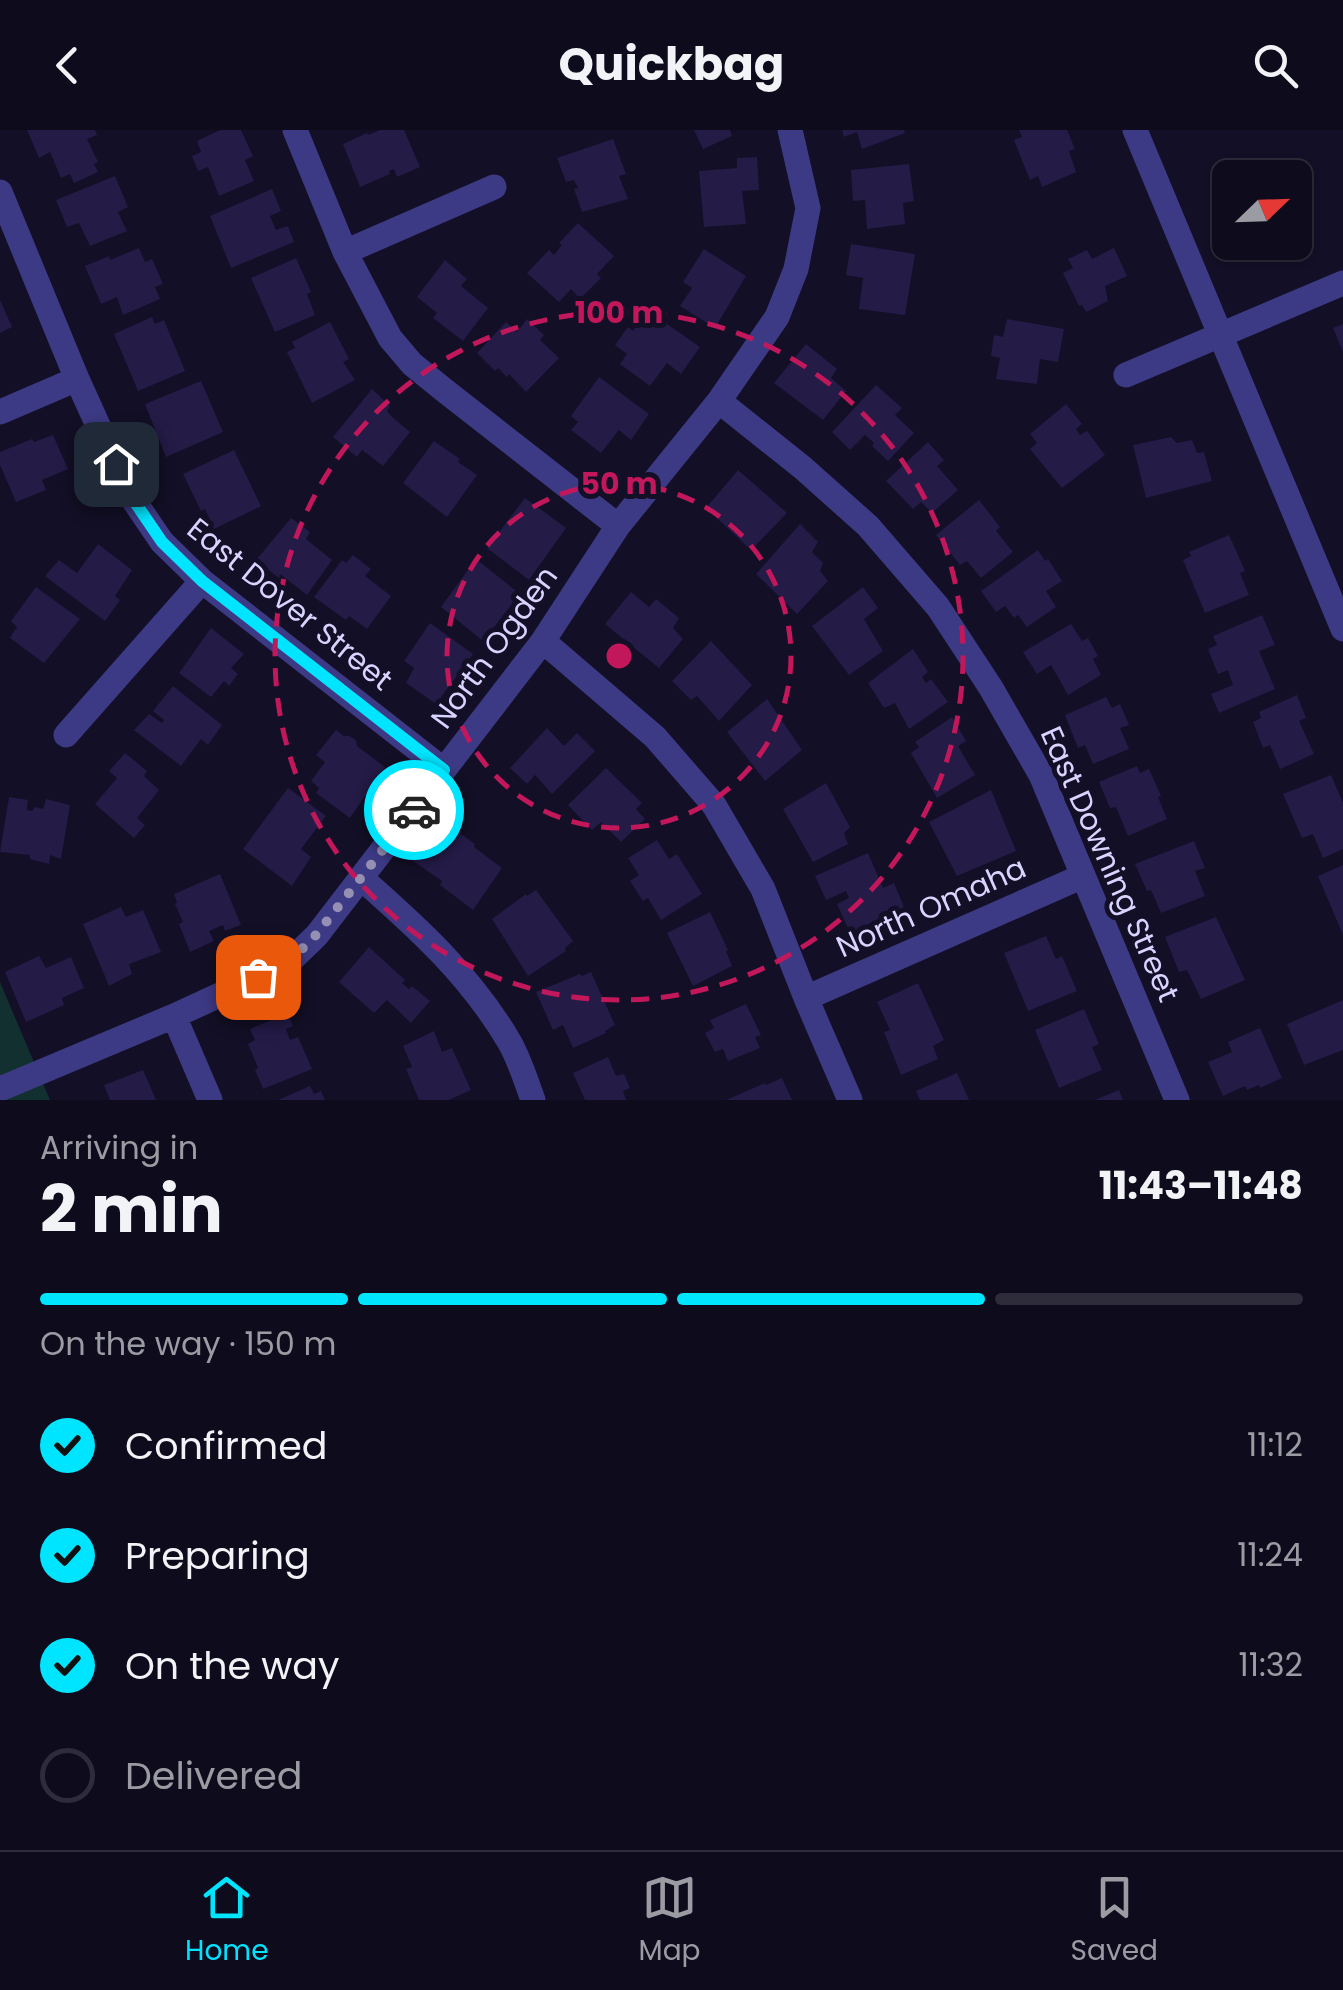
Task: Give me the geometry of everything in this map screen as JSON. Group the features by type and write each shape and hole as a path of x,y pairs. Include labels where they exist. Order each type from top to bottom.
{"street":[{"path":"294,130 345,252 390,338 412,364 618,526"},
{"path":"720,401 778,317 796,270 808,208 790,130"},
{"path":"1135,130 1343,629"},
{"path":"345,252 494,187"},
{"name":"East Dover Street","path":"0,192 128,492 162,542 202,581 444,770"},
{"path":"1126,375 1343,283"},
{"path":"0,412 77,379"},
{"name":"North Ogden","path":"0,1089 287,964 316,935 361,878 543,640 618,526 720,401"},
{"name":"East Downing Street","path":"720,401 868,526 938,608 991,688 1042,775 1176,1100"},
{"path":"66,735 202,581"},
{"path":"543,640 655,738 714,805 763,889 850,1100"},
{"name":"North Omaha","path":"806,998 1083,876"},
{"path":"361,878 428,936 468,982 511,1045 534,1100"},
{"path":"174,1016 210,1100"}],"green space":[{"path":"0,982 50,1100 0,1100"}],"building":[{"path":"27,130 95,130 97,135 87,139 98,162 94,164 98,172 74,183 70,174 61,178 50,152 39,158"},
{"path":"220,130 241,130 253,156 245,160 254,181 219,196 208,167 198,171 192,156 201,152 197,141"},
{"path":"380,130 404,130 420,167 397,177 394,169 360,187 343,144"},
{"path":"694,130 730,130 732,136 703,149"},
{"path":"842,130 905,133 862,149 857,132 844,137"},
{"path":"1019,130 1067,130 1075,149 1069,151 1076,172 1042,187 1038,176 1030,180 1014,140 1022,137"},
{"path":"613,139 626,174 619,176 628,199 582,212 574,189 578,188 574,180 566,182 557,158"},
{"path":"757,157 759,190 742,191 746,224 704,227 699,171 737,168 737,158"},
{"path":"909,164 914,201 903,203 905,224 867,229 865,200 853,201 851,170"},
{"path":"115,176 128,207 118,212 127,231 90,246 79,223 67,227 56,200"},
{"path":"272,189 281,211 270,216 276,230 288,226 294,242 231,268 210,216"},
{"path":"578,223 614,256 597,274 601,278 580,299 571,289 559,302 527,273 549,250 554,255 562,245 559,243"},
{"path":"851,244 915,254 905,315 859,309 863,278 846,275"},
{"path":"139,248 145,262 152,259 163,284 155,287 160,299 123,315 117,297 101,304 85,266"},
{"path":"1114,248 1127,276 1105,286 1108,301 1086,312 1063,273 1073,268 1068,259 1087,250 1092,259"},
{"path":"704,249 746,276 715,328 680,306 692,288 683,282"},
{"path":"296,258 311,292 307,294 315,315 275,332 251,278"},
{"path":"445,260 467,279 461,286 488,308 463,341 433,318 437,313 417,297"},
{"path":"0,300 12,327 0,333"},
{"path":"647,310 700,347 681,374 667,363 650,386 620,364 627,354 615,345 628,327 633,331"},
{"path":"152,317 155,324 164,320 185,371 138,391 114,334"},
{"path":"527,319 544,335 540,340 559,358 526,392 509,374 507,377 498,368 495,371 477,353 506,322 517,332"},
{"path":"1007,319 1064,329 1058,362 1040,359 1037,384 996,379 1000,358 991,356 994,335 1003,337"},
{"path":"330,322 349,359 343,362 355,380 312,403 287,352 295,348 292,342"},
{"path":"1343,324 1343,352 1333,328"},
{"path":"806,344 837,369 831,378 846,391 823,420 774,383"},
{"path":"599,377 649,414 631,440 619,430 601,453 571,430 578,422 571,416"},
{"path":"201,381 223,432 166,457 145,404"},
{"path":"876,385 902,408 895,415 914,433 888,461 865,435 850,450 832,432"},
{"path":"372,389 390,406 387,411 392,417 410,432 383,466 362,450 357,457 333,437"},
{"path":"1066,404 1082,424 1076,429 1080,435 1087,431 1105,455 1062,488 1030,449 1037,443 1030,434"},
{"path":"53,435 68,469 42,480 46,490 16,502 0,465 0,452"},
{"path":"1171,437 1177,443 1192,440 1197,453 1204,452 1212,481 1146,498 1133,445"},
{"path":"434,441 477,475 447,517 403,483"},
{"path":"928,442 944,460 937,466 958,490 932,513 921,502 913,509 886,481"},
{"path":"234,450 261,506 214,529 183,474"},
{"path":"738,470 787,513 751,550 706,508"},
{"path":"525,498 566,528 529,580 487,548"},
{"path":"979,500 1013,552 981,578 967,561 960,565 936,535"},
{"path":"291,518 310,532 306,539 332,560 307,595 256,560"},
{"path":"800,524 818,542 812,552 823,563 820,571 828,581 797,614 756,574"},
{"path":"1229,535 1245,571 1240,573 1249,595 1205,613 1183,560 1191,556 1189,552"},
{"path":"98,544 132,570 115,596 120,600 105,621 45,576 59,560 77,573"},
{"path":"1038,550 1062,581 1046,591 1056,607 1027,627 1005,606 996,612 981,591"},
{"path":"353,555 371,569 365,576 391,596 367,629 349,616 346,620 314,597 342,560 346,563"},
{"path":"476,559 520,594 483,641 441,607"},
{"path":"36,587 80,619 44,663 10,638 17,627 11,621"},
{"path":"863,587 878,608 864,619 883,651 849,675 812,626"},
{"path":"631,592 649,607 656,599 679,618 673,628 683,639 659,668 605,624"},
{"path":"1262,615 1275,645 1259,651 1275,689 1219,713 1211,694 1233,685 1228,670 1218,674 1208,649 1217,645 1213,636"},
{"path":"430,623 473,654 436,704 406,683 414,668 404,661"},
{"path":"1071,624 1082,641 1088,638 1098,656 1093,659 1101,675 1068,695 1051,665 1037,674 1023,652"},
{"path":"211,628 244,654 231,668 238,674 229,686 224,681 211,697 179,673"},
{"path":"711,641 752,685 719,721 697,696 691,700 672,681"},
{"path":"913,649 928,672 922,677 926,683 931,679 948,702 909,729 895,703 884,708 868,683"},
{"path":"173,686 222,725 208,745 201,739 181,766 134,730 149,714 162,723 164,720 153,711"},
{"path":"1297,695 1306,718 1299,721 1314,754 1280,769 1270,745 1263,748 1253,722 1261,718 1259,712"},
{"path":"1106,697 1112,708 1120,704 1129,725 1120,728 1129,749 1093,764 1085,745 1078,748 1065,715"},
{"path":"767,699 802,750 765,781 727,732"},
{"path":"952,717 966,741 958,746 975,775 937,798 911,753 919,747 915,742"},
{"path":"547,728 564,746 577,733 595,751 552,794 535,775 527,784 510,768"},
{"path":"336,730 356,740 357,746 385,767 350,818 316,793 319,788 311,781 325,762 316,755"},
{"path":"125,753 147,771 144,776 159,790 137,818 145,825 134,838 95,804 117,778 109,771"},
{"path":"1137,766 1140,773 1149,769 1167,819 1128,836 1116,807 1110,808 1099,782"},
{"path":"606,768 642,803 636,809 645,819 621,842 601,822 592,830 568,805"},
{"path":"1331,775 1343,803 1343,849 1323,858 1313,834 1302,838 1283,794"},
{"path":"826,783 850,827 844,833 848,844 813,862 783,809"},
{"path":"288,788 326,816 301,849 311,857 292,886 243,849"},
{"path":"991,790 1016,851 957,876 929,822"},
{"path":"9,797 28,800 27,810 32,811 35,807 43,809 46,799 70,805 61,859 50,855 49,864 30,859 30,855 0,852"},
{"path":"442,821 502,868 473,910 413,861"},
{"path":"657,840 669,859 677,854 702,894 661,920 648,898 643,901 630,881 639,875 628,858"},
{"path":"1194,841 1205,868 1195,871 1205,896 1161,913 1135,864"},
{"path":"868,853 883,888 894,883 904,907 850,933 837,904 849,898 846,891 826,900 815,876"},
{"path":"1343,865 1343,935 1318,876"},
{"path":"220,874 241,925 225,931 223,925 209,931 214,941 190,952 179,924 183,922 174,894"},
{"path":"536,890 573,941 566,951 528,976 492,919"},
{"path":"121,907 126,917 143,910 161,952 129,964 132,974 109,986 83,924"},
{"path":"710,912 732,966 693,986 667,933"},
{"path":"1216,917 1245,980 1201,999 1187,970 1179,972 1165,937"},
{"path":"1046,936 1056,959 1062,956 1077,991 1028,1011 1004,953"},
{"path":"369,947 405,980 402,983 430,1001 411,1023 387,1000 374,1013 339,982"},
{"path":"39,956 46,968 71,957 84,988 62,998 64,1005 26,1022 5,972"},
{"path":"591,972 615,1025 573,1048 563,1025 553,1030 536,992"},
{"path":"918,983 944,1040 933,1046 938,1059 901,1075 884,1032 890,1030 877,1002"},
{"path":"1343,1000 1343,1050 1304,1065 1287,1024"},
{"path":"746,1004 761,1035 755,1037 760,1048 728,1061 723,1049 715,1052 705,1033 714,1028 710,1020"},
{"path":"1084,1009 1099,1044 1092,1047 1102,1070 1059,1088 1035,1030"},
{"path":"288,1013 293,1026 286,1029 290,1040 298,1037 312,1069 263,1089 248,1044 255,1040 250,1029"},
{"path":"1260,1028 1282,1078 1260,1088 1259,1085 1247,1090 1245,1086 1223,1096 1208,1062 1232,1052 1228,1042"},
{"path":"434,1031 442,1052 452,1048 471,1090 449,1100 419,1100 406,1069 412,1067 403,1046"},
{"path":"608,1057 616,1076 624,1074 630,1088 623,1091 626,1100 585,1100 573,1073"},
{"path":"143,1070 156,1100 110,1100 104,1085"},
{"path":"957,1073 969,1100 920,1100 916,1091"},
{"path":"782,1078 792,1100 726,1100 765,1083"},
{"path":"310,1086 314,1094 321,1091 325,1100 278,1100"},
{"path":"1119,1090 1123,1100 1095,1100"}],"way so far":[{"path":"258,977 287,964 316,935 414,810"}],"route":[{"path":"116,464 128,492 162,542 202,581 444,770 414,810"}]}
